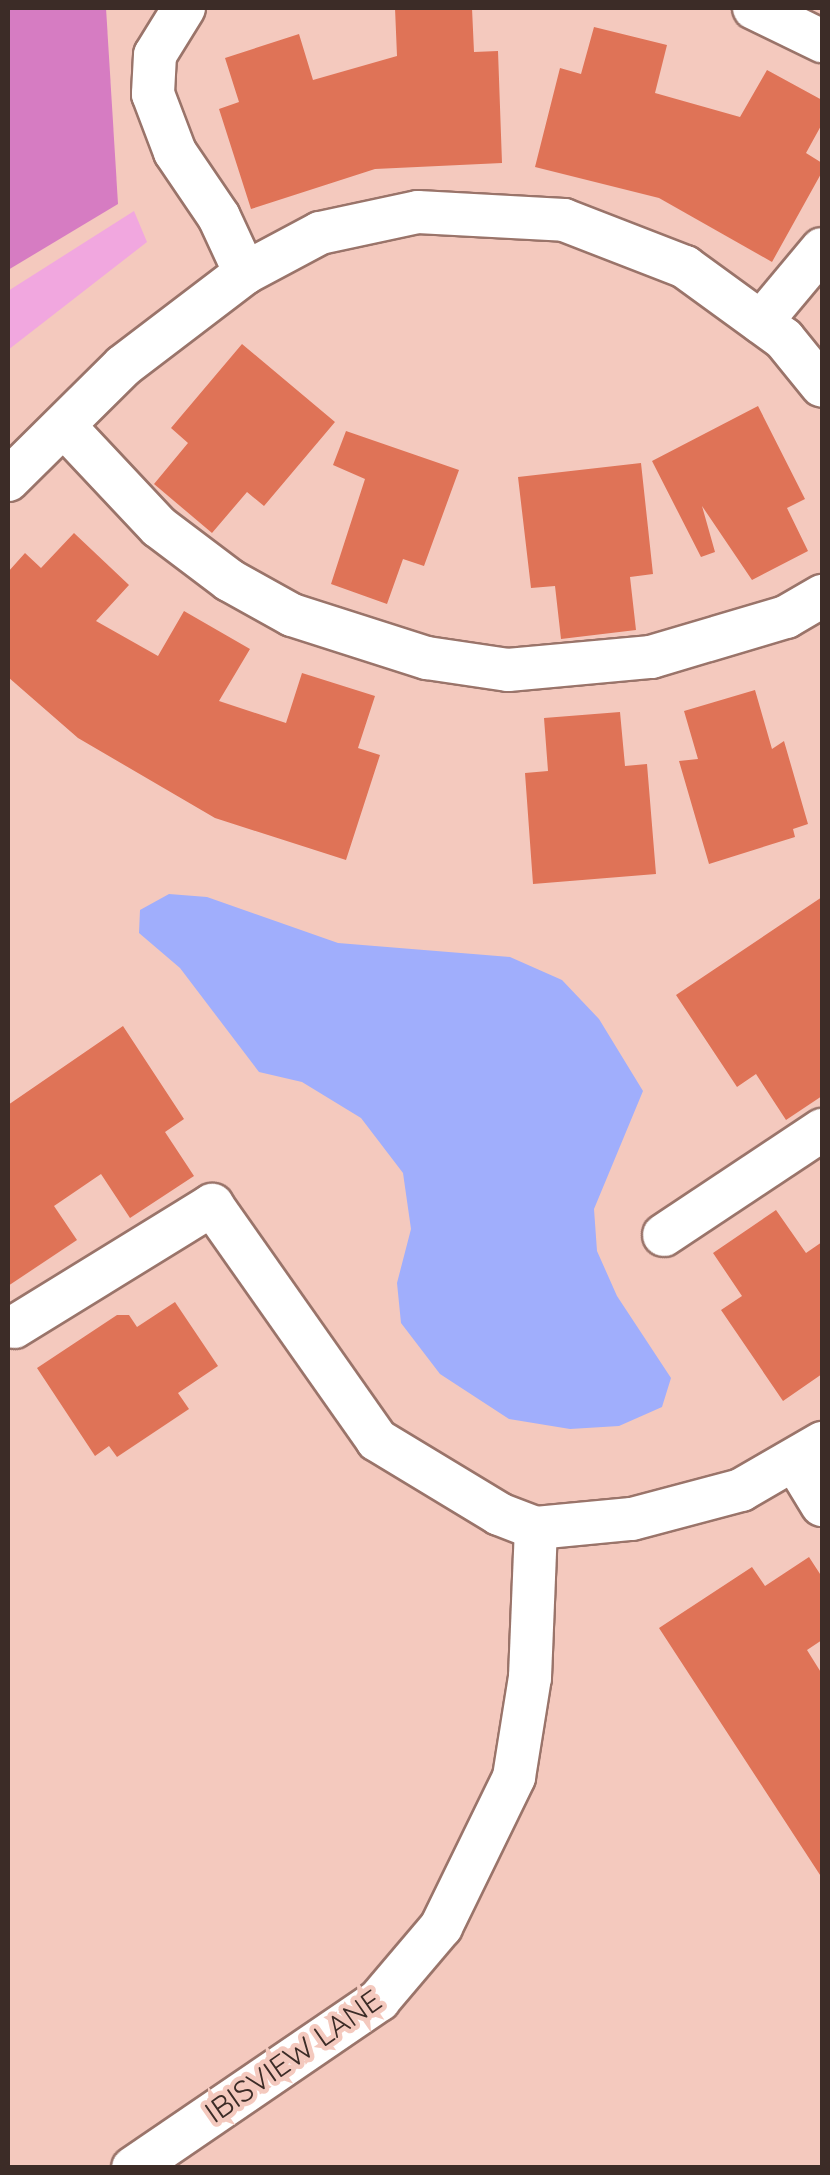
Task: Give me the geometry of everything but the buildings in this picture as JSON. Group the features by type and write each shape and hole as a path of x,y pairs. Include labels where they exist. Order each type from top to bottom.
{"street":[{"path":"184,8 155,54 154,94 176,152 219,217 246,272"},
{"path":"754,8 822,42"},
{"path":"8,480 124,366 246,272 320,233 418,212 564,220 685,266 760,322 822,386"},
{"path":"760,322 822,248"},
{"path":"65,428 158,526 229,580 292,616 427,658 508,670 651,658 786,617 822,596"},
{"path":"664,1235 822,1130"},
{"path":"14,1327 212,1205 376,1440 500,1514 536,1528 632,1519 741,1490 810,1454 822,1504"},
{"name":"IBISVIEW LANE","path":"133,2168 379,2000 441,1927 514,1776 530,1676 536,1528"}],"shaded area":[{"path":"8,8 106,8 118,204 8,270"},
{"path":"134,211 147,242 8,350 8,291"}],"water":[{"path":"169,894 207,897 338,943 510,957 562,980 599,1019 643,1091 594,1209 597,1251 617,1296 671,1378 662,1407 619,1426 570,1429 509,1419 440,1374 401,1323 397,1283 411,1229 403,1173 361,1118 302,1082 259,1072 180,968 139,933 140,910"}]}
